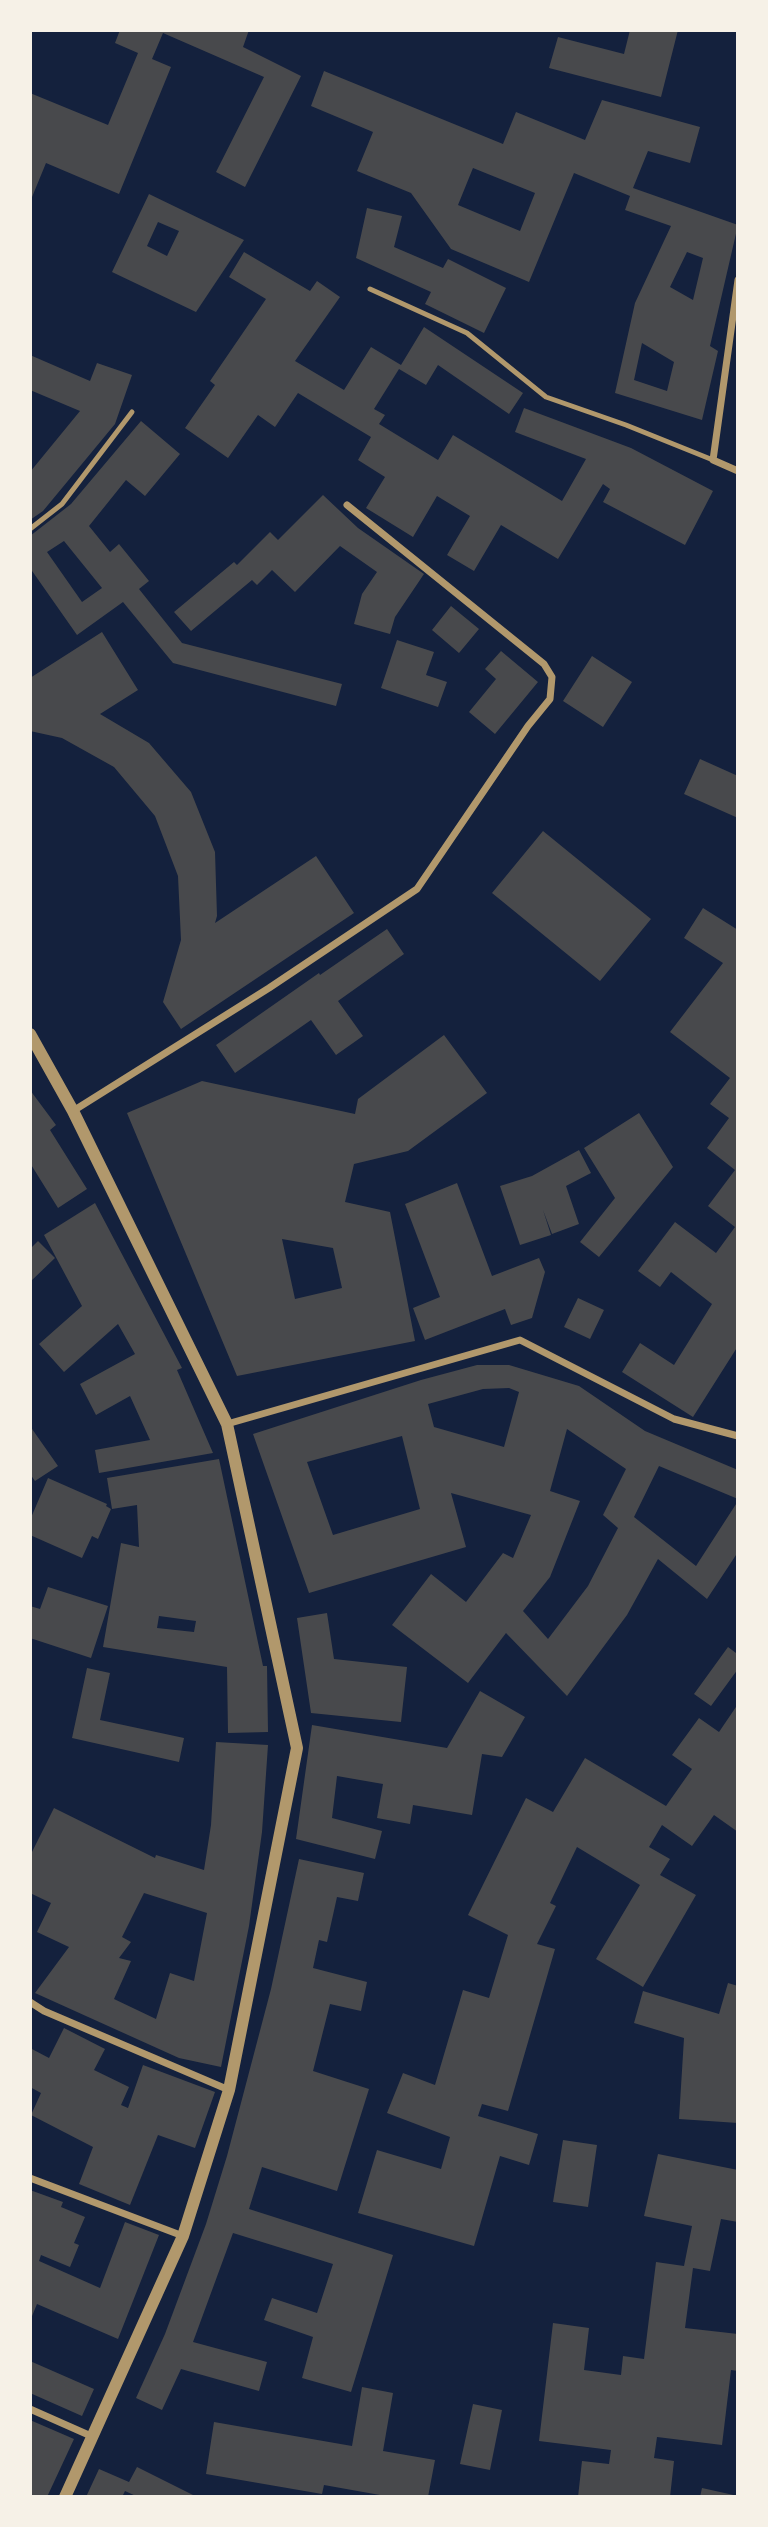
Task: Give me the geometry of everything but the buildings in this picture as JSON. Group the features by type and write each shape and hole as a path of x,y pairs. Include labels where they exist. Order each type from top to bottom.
{"street":[{"path":"738,280 713,460 738,471"},
{"path":"73,1111 269,988 417,889 528,726 550,699 552,677 544,664 347,505"},
{"path":"30,1034 73,1111 227,1424 297,1748 229,2090 183,2236 65,2497"},
{"path":"227,1424 520,1340 674,1419 738,1436"},
{"path":"30,2002 229,2090"},
{"path":"30,2178 183,2236"},
{"path":"30,2409 91,2436"}],"lane":[{"path":"370,289 467,333 546,397 713,460"},
{"path":"30,529 62,504 132,412"}]}
